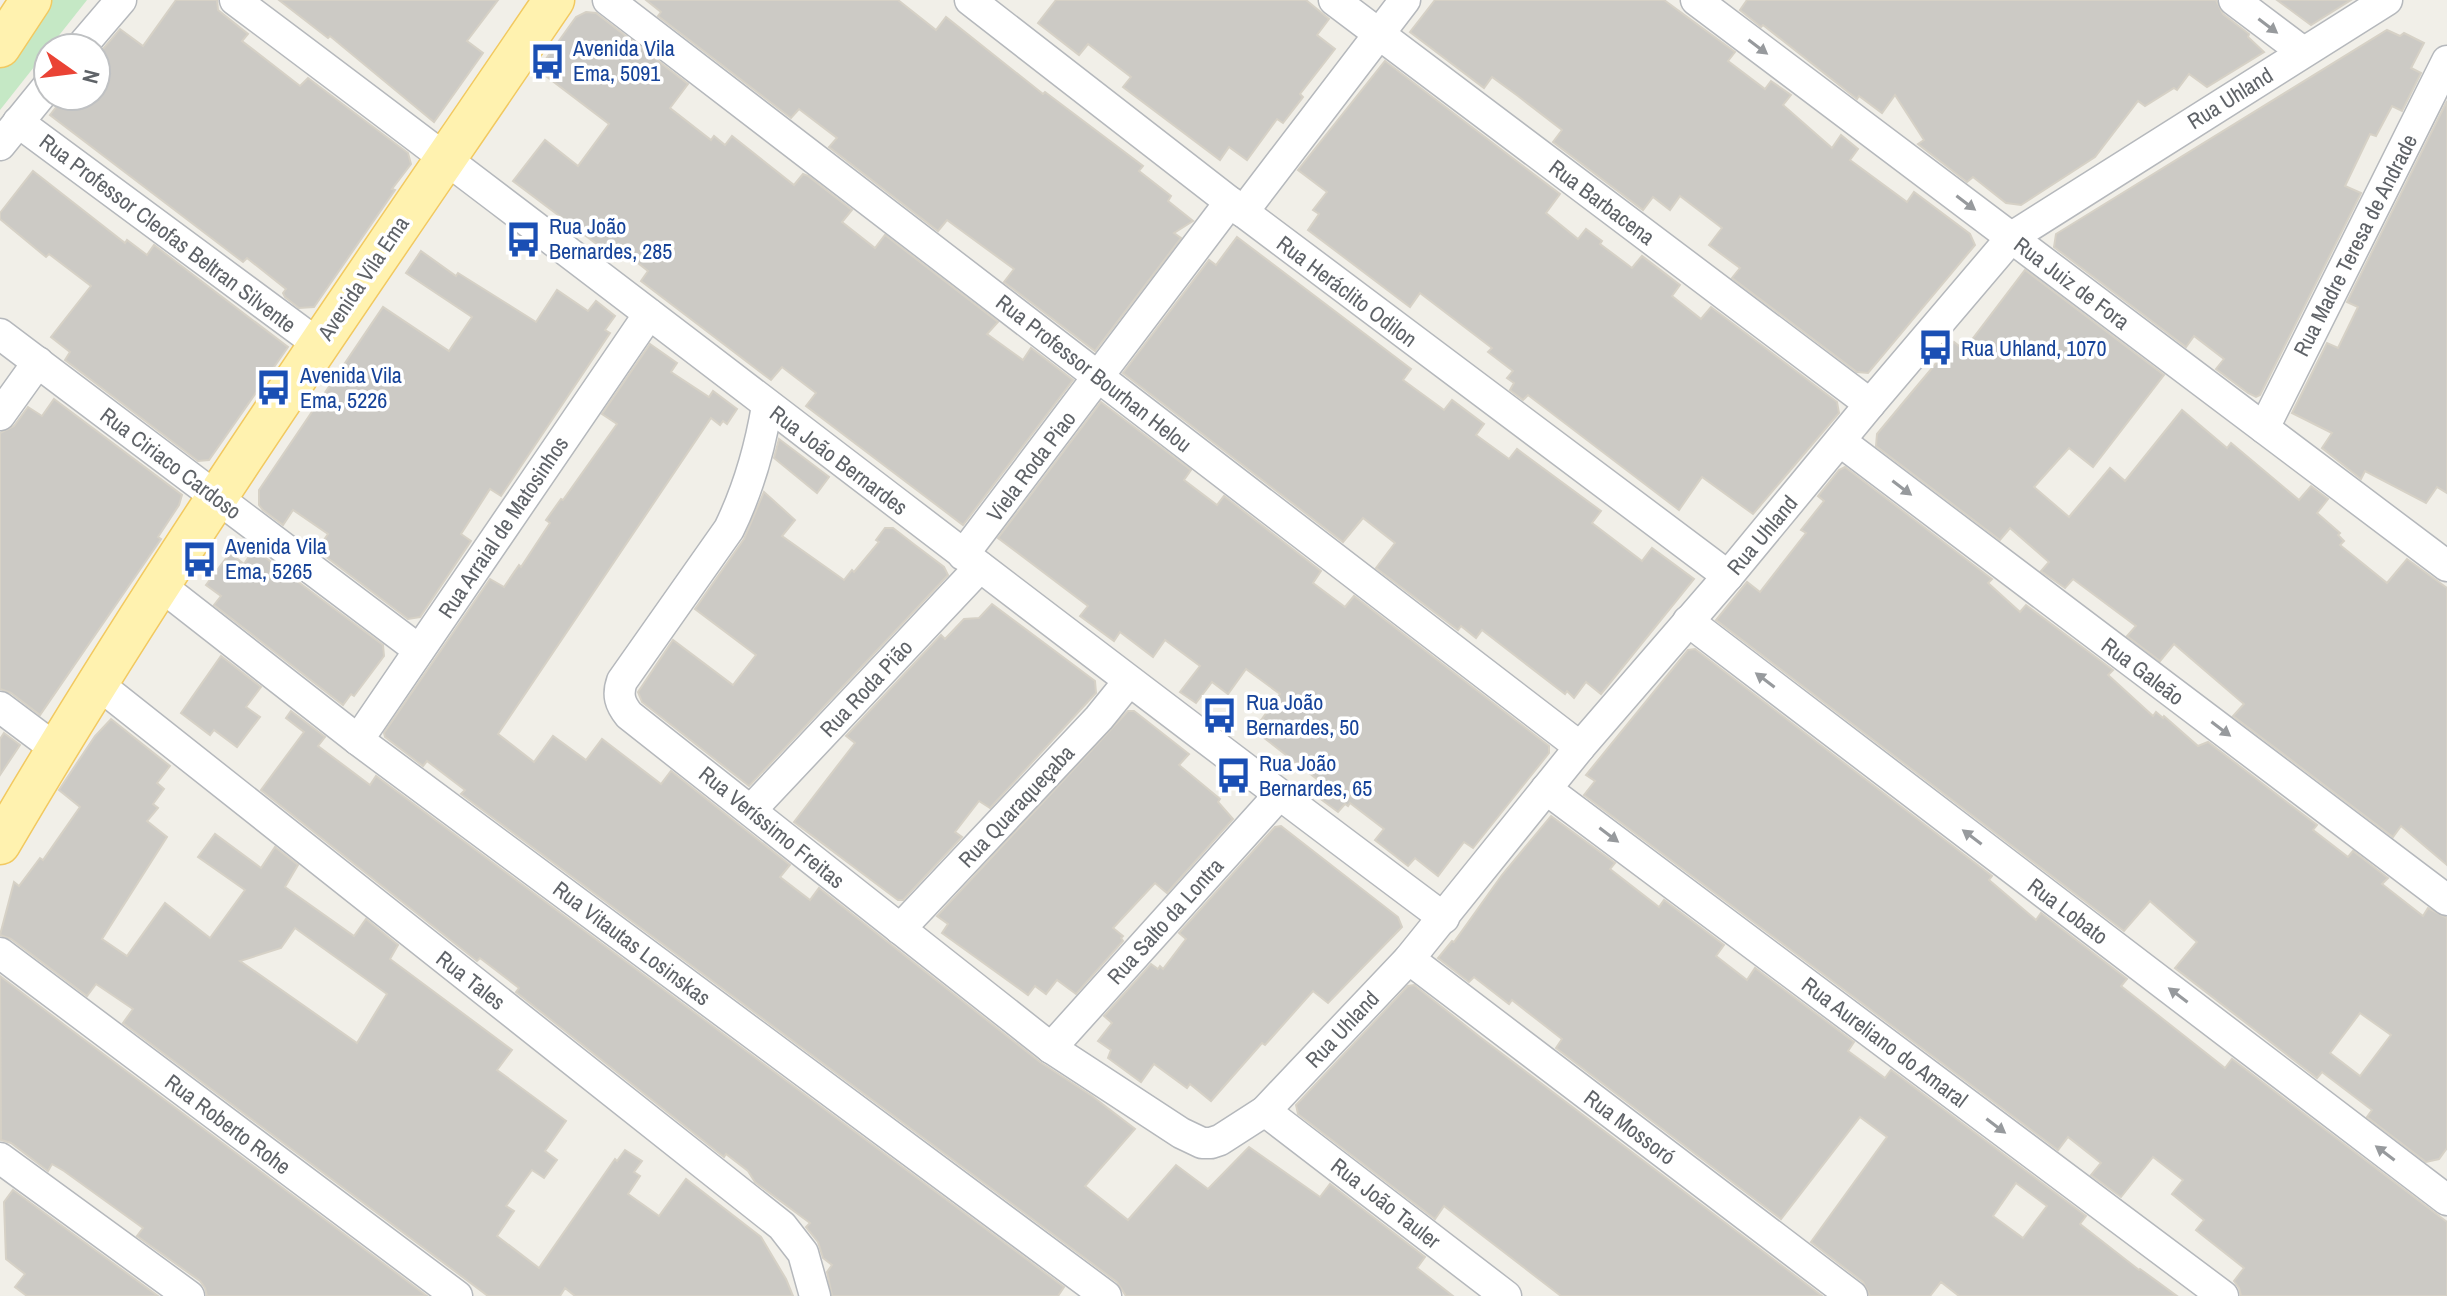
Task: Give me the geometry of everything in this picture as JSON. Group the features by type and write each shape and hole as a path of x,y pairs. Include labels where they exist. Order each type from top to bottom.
{"main road":[{"path":"0,47 31,0"},
{"name":"Avenida Vila Ema","path":"0,844 56,749 318,344 554,0"}],"street":[{"path":"94,32 121,0"},
{"name":"Rua João Bernardes","path":"235,0 1444,918"},
{"name":"Rua Professor Bourhan Helou","path":"608,0 1580,747"},
{"name":"Rua Heráclito Odilon","path":"970,0 1236,207 1728,576"},
{"name":"Rua Barbacena","path":"1334,0 1870,404"},
{"name":"Viela Roda Piao","path":"972,561 1098,376 1405,0"},
{"name":"Rua Juiz de Fora","path":"1696,0 2264,428 2442,552"},
{"path":"2234,0 2303,52"},
{"name":"Rua Uhland","path":"1202,1143 1220,1140 1265,1111 1409,959 1580,747 1728,576 2012,237 2387,0"},
{"name":"Rua Madre Teresa de Andrade","path":"2264,428 2447,61"},
{"path":"9,134 32,106"},
{"name":"Rua Professor Cleofas Beltran Silvente","path":"9,134 318,344"},
{"name":"Rua Arraial de Matosinhos","path":"358,740 649,314"},
{"name":"Rua Ciriaco Cardoso","path":"0,334 419,650"},
{"path":"0,415 38,362"},
{"name":"Rua Veríssimo Freitas","path":"767,406 761,441 740,507 729,529 630,668 619,690 622,706 629,715 752,809 1051,1048 1181,1133 1202,1143"},
{"name":"Rua Galeão","path":"1840,441 2447,900"},
{"name":"Rua Roda Pião","path":"752,809 972,561"},
{"name":"Rua Vitautas Losinskas","path":"161,586 358,740 1106,1296"},
{"name":"Rua Lobato","path":"1688,621 2443,1188"},
{"name":"Rua Quaraqueçaba","path":"900,929 1099,718 1129,681"},
{"name":"Rua Tales","path":"98,684 782,1226 803,1253 815,1296"},
{"path":"0,707 56,749"},
{"name":"Rua Aureliano do Amaral","path":"1546,789 2223,1296"},
{"name":"Rua Salto da Lontra","path":"1051,1048 1279,795"},
{"name":"Rua Roberto Rohe","path":"0,953 457,1296"},
{"name":"Rua Mossoró","path":"1409,959 1852,1296"},
{"name":"Rua João Tauler","path":"1265,1111 1506,1296"},
{"path":"0,1158 189,1296"}],"green space":[{"path":"42,0 87,0 62,32 32,32 32,70 0,110 0,63"}],"building":[{"path":"176,0 217,0 218,10 248,34 242,41 300,86 308,78 408,153 411,164 314,307 299,308 285,297 283,293 286,289 247,258 243,262 50,115 52,112 112,112 112,38 120,29 143,46"},
{"path":"279,0 498,0 467,41 483,53 434,122 330,36 328,38"},
{"path":"646,0 898,0 936,30 946,17 1043,94 1045,92 1143,166 1139,171 1171,196 1168,201 1193,221 1174,233 1181,238 1095,351 1004,282 1014,269 947,220 938,231 829,147 837,138 799,109 791,118 658,16 661,12"},
{"path":"1056,0 1306,0 1329,19 1317,35 1335,49 1300,94 1303,97 1283,123 1277,119 1247,160 1229,147 1220,160 1123,87 1131,77 1088,44 1079,55 1038,23"},
{"path":"1435,0 1664,0 1735,52 1728,61 1765,89 1771,81 1791,95 1783,105 1832,148 1841,135 1858,149 1850,160 1907,202 1914,192 1970,234 1975,245 1868,373 1857,372 1732,278 1740,268 1709,245 1722,228 1680,196 1670,210 1653,197 1643,210 1553,142 1562,130 1518,96 1492,77 1484,88 1410,32"},
{"path":"1747,0 2216,0 2223,14 2249,34 2248,37 2264,52 2207,87 2189,74 2177,90 2174,88 2145,106 2138,101 2095,157 2021,205 2006,203 1973,177 1967,182 1918,144 1924,140 1895,95 1882,113 1859,96 1857,99 1740,10"},
{"path":"2277,0 2351,0 2311,25"},
{"path":"586,12 596,13 688,84 670,108 711,140 714,136 725,145 732,136 794,185 803,174 808,176 852,210 842,222 875,248 885,235 998,322 987,334 1023,360 1031,348 1073,380 963,525 806,406 816,393 782,367 771,380 641,281 648,271 616,246 610,254 513,181 545,140 578,166 609,124 538,70 576,17"},
{"path":"2387,30 2400,36 2404,33 2424,43 2411,68 2421,73 2402,111 2392,106 2376,136 2370,134 2345,186 2361,193 2260,395 2256,397 2248,393 2216,369 2224,359 2194,336 2186,347 2054,247 2056,234"},
{"path":"1385,61 1560,194 1546,213 1578,239 1586,229 1632,268 1642,256 1680,285 1672,296 1701,319 1711,307 1837,402 1839,413 1753,514 1702,477 1679,510 1528,395 1523,400 1510,390 1514,383 1507,378 1513,371 1488,352 1492,348 1420,293 1410,307 1308,230 1319,214 1313,210 1327,192 1298,170"},
{"path":"2447,101 2447,493 2437,487 2426,503 2365,471 2361,479 2322,448 2332,433 2292,413 2327,343 2338,348 2358,307 2347,302"},
{"path":"33,171 125,243 127,240 147,255 154,245 288,347 209,460 198,461 65,360 70,352 51,337 91,286 49,254 46,257 0,219 0,213"},
{"path":"1237,237 1411,369 1403,380 1444,410 1452,400 1484,424 1476,435 1509,459 1517,449 1601,511 1592,523 1642,561 1652,548 1694,579 1601,694 1586,682 1574,698 1567,691 1565,694 1482,630 1476,638 1461,626 1458,630 1376,568 1395,543 1363,518 1343,542 1123,373 1209,260 1216,265"},
{"path":"421,251 456,276 458,273 536,322 557,290 588,311 596,301 615,316 605,330 610,333 501,496 490,489 461,534 471,541 420,617 408,619 317,550 328,534 293,510 283,525 263,510 259,505 259,490 383,307 449,351 472,317 406,273"},
{"path":"2025,270 2164,375 2093,467 2069,448 2034,487 2069,517 2110,468 2125,481 2182,410 2227,448 2231,443 2299,500 2311,486 2328,499 2317,513 2340,533 2338,535 2344,541 2340,545 2387,583 2407,559 2447,588 2447,865 2401,826 2393,837 2233,716 2244,704 2174,644 2160,661 2127,636 2136,626 2073,579 2065,588 2041,571 2049,562 2010,528 2000,540 1876,446 1877,434 1954,342 1964,350"},
{"path":"650,344 677,363 671,372 709,397 713,391 737,409 727,424 723,421 720,425 711,418 498,734 534,762 553,736 586,760 602,739 661,784 671,771 790,865 780,877 810,900 819,888 1040,1062 1135,1129 1085,1186 1128,1220 1176,1165 1208,1189 1249,1147 1320,1197 1330,1184 1425,1257 1417,1268 1453,1296 1126,1296 1117,1282 461,794 465,790 427,761 423,766 385,737 384,733 490,579 504,587 519,565 521,567 550,523 546,520 617,424 602,414"},
{"path":"54,399 182,495 158,537 161,539 40,715 11,693 0,689 0,433 14,426 28,407 42,416"},
{"path":"1101,402 1191,470 1184,480 1217,505 1224,496 1321,571 1313,583 1345,607 1354,596 1549,746 1549,753 1473,848 1464,842 1438,876 1415,858 1408,866 1375,840 1384,829 1350,803 1338,812 1310,791 1318,780 1254,730 1280,694 1246,669 1228,694 1212,682 1196,703 1180,692 1200,666 1165,640 1153,657 1120,632 1114,641 1080,616 1088,606 998,538"},
{"path":"779,439 829,477 817,493 774,458"},
{"path":"1845,467 1992,579 1988,583 2020,612 2026,605 2113,670 2108,675 2153,716 2156,712 2164,716 2198,746 2208,742 2317,825 2313,830 2348,857 2353,851 2388,878 2382,884 2423,916 2428,908 2447,918 2447,1148 2439,1159 2426,1162 2367,1117 2372,1110 2322,1072 2317,1078 2175,968 2197,942 2150,901 2124,931 1716,620 1747,582 1760,592 1806,533 1801,530 1824,501 1818,496","holes":["2360,1013 2391,1035 2360,1076 2330,1053"]},
{"path":"764,492 795,520 782,536 844,580 879,542 876,540 885,528 893,528 944,567 948,575 749,786 642,702 638,692 673,640 733,685 756,655 695,609 744,539"},
{"path":"254,549 383,645 384,656 354,696 351,694 343,705 214,605 221,596 206,585 230,553 244,564"},
{"path":"992,604 1095,681 1096,693 990,808 979,801 955,832 962,837 903,900 898,900 794,822 855,743 846,736 941,635 945,639 964,619 979,618"},
{"path":"1695,649 1992,876 1989,880 2036,920 2041,913 2127,979 2121,986 2225,1068 2232,1059 2447,1222 2447,1296 2241,1296 2234,1281 2244,1268 2196,1230 2204,1220 2172,1194 2183,1180 2153,1157 2121,1197 2091,1175 2101,1163 2068,1137 2058,1150 1584,795 1595,781 1586,775 1688,650"},
{"path":"221,656 261,687 246,707 260,717 237,747 214,730 210,735 181,713"},
{"path":"291,711 325,737 318,746 370,785 376,776 1064,1287 1058,1296 832,1296 827,1272 832,1265 823,1258 818,1242 806,1227 810,1223 755,1182 748,1171 726,1154 724,1157 516,992 519,988 480,958 477,961 261,790 304,732 286,718"},
{"path":"1128,711 1134,711 1189,754 1179,765 1220,799 1218,802 1233,819 1167,893 1155,883 1113,928 1123,936 1123,941 1076,994 1057,980 1046,994 1035,986 1028,995 942,933 948,924 937,916"},
{"path":"111,719 170,766 157,783 164,789 153,804 158,808 147,821 167,837 102,939 127,956 165,903 210,938 245,890 198,857 215,834 261,868 275,847 298,865 285,887 354,936 366,919 398,945 390,959 512,1050 497,1070 566,1121 545,1151 557,1160 544,1178 532,1170 506,1206 514,1211 497,1236 539,1268 615,1159 617,1161 625,1150 642,1161 634,1172 640,1176 628,1194 659,1216 686,1179 761,1237 793,1296 575,1296 565,1288 560,1296 488,1296 123,1023 133,1009 96,984 87,996 11,939 0,935 14,882 19,886 40,858 43,860 80,807 59,790 95,736","holes":["295,928 387,994 357,1043 240,961 281,948"]},
{"path":"4,733 20,745 0,775 0,739"},
{"path":"1551,816 1615,863 1610,869 1659,907 1664,900 1724,945 1716,956 1747,980 1755,968 1854,1042 1848,1051 1885,1078 1891,1070 2086,1216 2080,1224 2177,1296 1959,1296 1941,1282 1930,1296 1870,1296 1863,1282 1811,1242 1887,1137 1860,1117 1781,1219 1556,1048 1562,1039 1512,1000 1509,1004 1474,977 1469,982 1438,958 1454,942 1502,875","holes":["2016,1183 2047,1206 2023,1238 1993,1216"]},
{"path":"1281,826 1398,917 1402,927 1328,1003 1313,991 1211,1101 1190,1084 1187,1088 1154,1064 1141,1082 1108,1058 1111,1050 1098,1041 1112,1023 1104,1016 1151,964 1163,969 1186,939 1179,933 1275,827"},
{"path":"0,976 427,1296 207,1296 200,1281 137,1236 143,1228 64,1171 52,1164 48,1171 11,1143 1,1140"},
{"path":"1414,985 1822,1296 1561,1296 1444,1206 1435,1219 1298,1114 1296,1105 1408,986"},
{"path":"13,1190 158,1296 27,1296 15,1287 25,1274 6,1259 4,1202"}],"place":[{"name":"Avenida Vila Ema, 5091","path":"547,61"},
{"name":"Rua João Bernardes, 285","path":"523,239"},
{"name":"Rua Uhland, 1070","path":"1935,348"},
{"name":"Avenida Vila Ema, 5226","path":"274,388"},
{"name":"Avenida Vila Ema, 5265","path":"199,559"},
{"name":"Rua João Bernardes, 50","path":"1220,715"},
{"name":"Rua João Bernardes, 65","path":"1233,776"}]}
